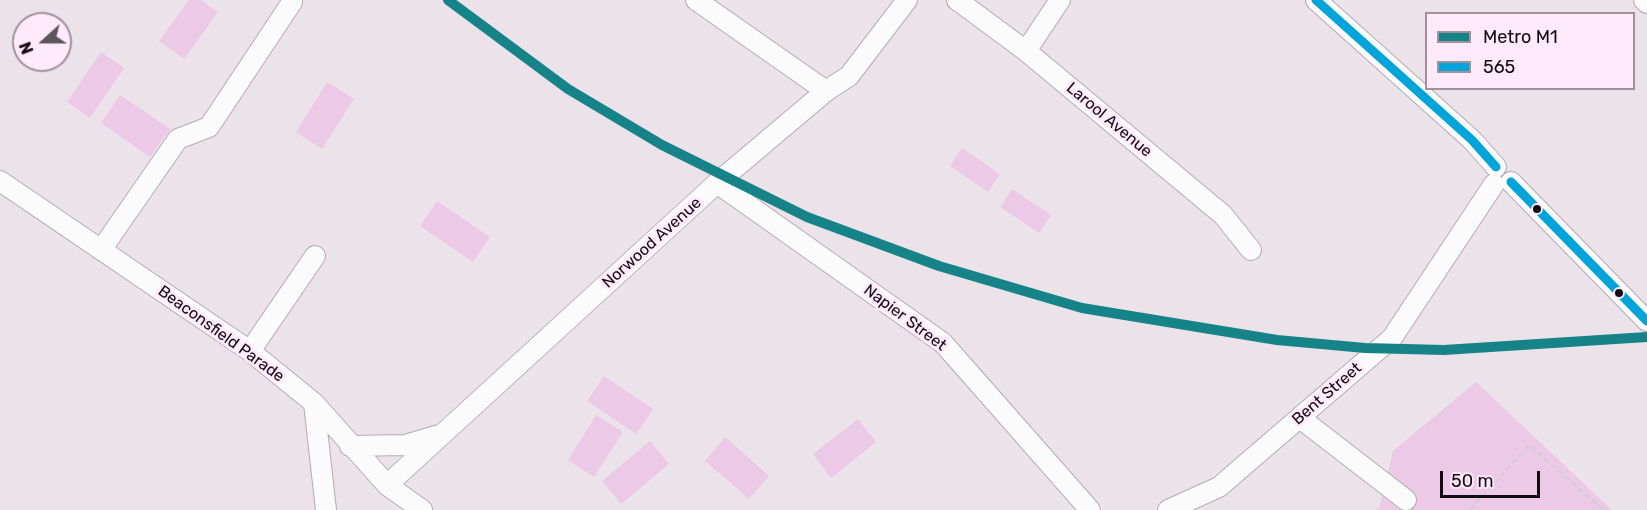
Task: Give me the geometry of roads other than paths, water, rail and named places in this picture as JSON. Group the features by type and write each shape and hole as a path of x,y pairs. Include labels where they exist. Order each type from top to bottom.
{"street":[{"path":"696,0 826,91"},
{"name":"Norwood Avenue","path":"387,485 717,183 826,91 849,76 907,0"},
{"name":"Larool Avenue","path":"957,0 1026,51 1223,215 1251,250"},
{"path":"1026,51 1060,0"},
{"path":"1316,0 1472,140 1501,178 1647,321"},
{"path":"101,250 178,139 209,127 292,2"},
{"name":"Bent Street","path":"1168,510 1219,487 1392,338 1501,178"},
{"name":"Beaconsfield Parade","path":"0,181 250,351 314,404 387,485 422,510"},
{"name":"Napier Street","path":"717,183 943,343 1090,510"},
{"path":"250,351 315,256"},
{"path":"314,404 326,510"},
{"path":"1300,418 1406,500"},
{"name":"Norwood Avenue","path":"350,446 405,445 444,433"}],"metro line":[{"name":"M1","path":"448,0 568,89 662,145 807,217 939,266 1082,308 1277,340 1365,348 1444,350 1647,337"}]}
